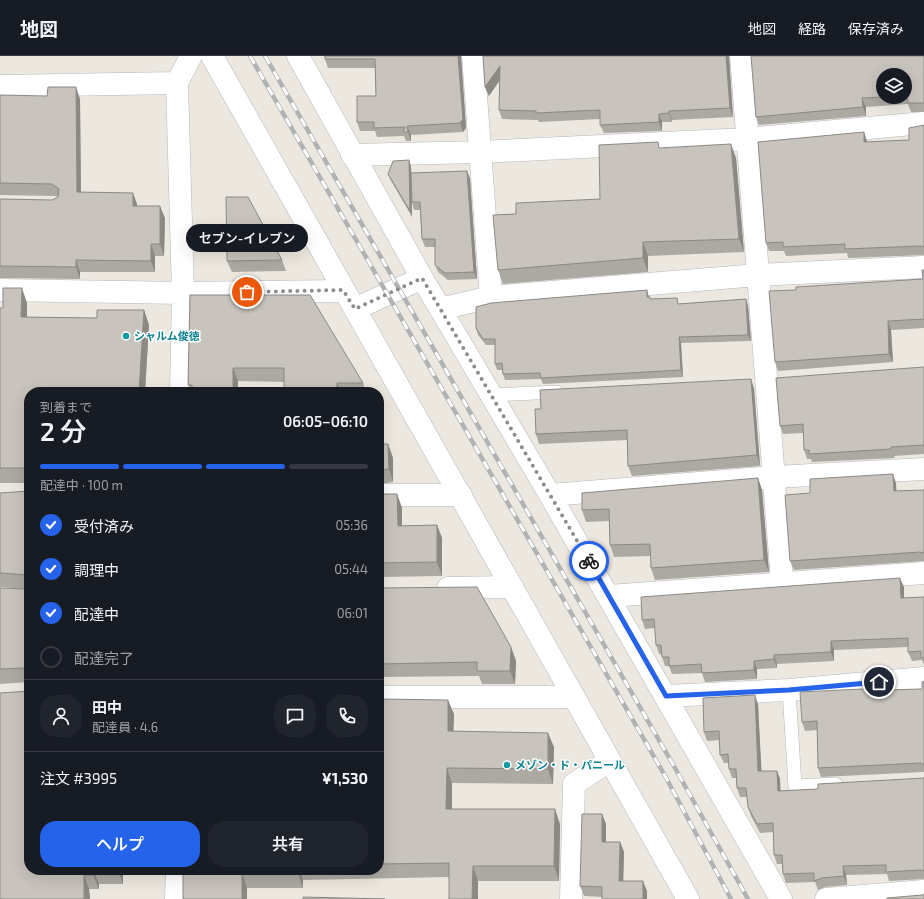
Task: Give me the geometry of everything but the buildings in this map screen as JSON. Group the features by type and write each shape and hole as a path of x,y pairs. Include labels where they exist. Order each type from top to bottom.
{"street":[{"path":"181,387 183,293 177,83 191,56"},
{"path":"212,56 688,899"},
{"path":"298,56 422,278 609,596 782,899"},
{"path":"473,56 491,297"},
{"path":"740,56 782,582"},
{"path":"0,86 177,83"},
{"path":"352,155 480,152 747,138 924,123"},
{"path":"440,309 491,297 758,275 924,267"},
{"path":"355,309 422,278"},
{"path":"0,290 183,293 343,290"},
{"path":"550,495 774,477 924,469"},
{"path":"384,495 460,495"},
{"path":"609,596 782,582 924,573"},
{"path":"426,588 512,587"},
{"path":"666,696 789,690 924,678"},
{"path":"384,697 574,697"},
{"path":"571,899 574,784 609,760"},
{"path":"176,899 177,875"},
{"path":"826,899 924,891"}],"lane":[{"path":"491,395 570,391"},
{"path":"789,690 795,786 848,783"}],"railway":[{"path":"250,56 664,774 731,899"},
{"path":"265,56 675,768 748,899"}],"way so far":[{"path":"247,292 343,290 355,309 422,278 589,561"}],"place":[{"name":"セブン-イレブン","path":"247,292"},
{"name":"シャルム俊徳","path":"126,336"},
{"name":"メゾン・ド・パニール","path":"507,765"}],"route":[{"path":"589,561 666,696 789,690 879,682"}]}
